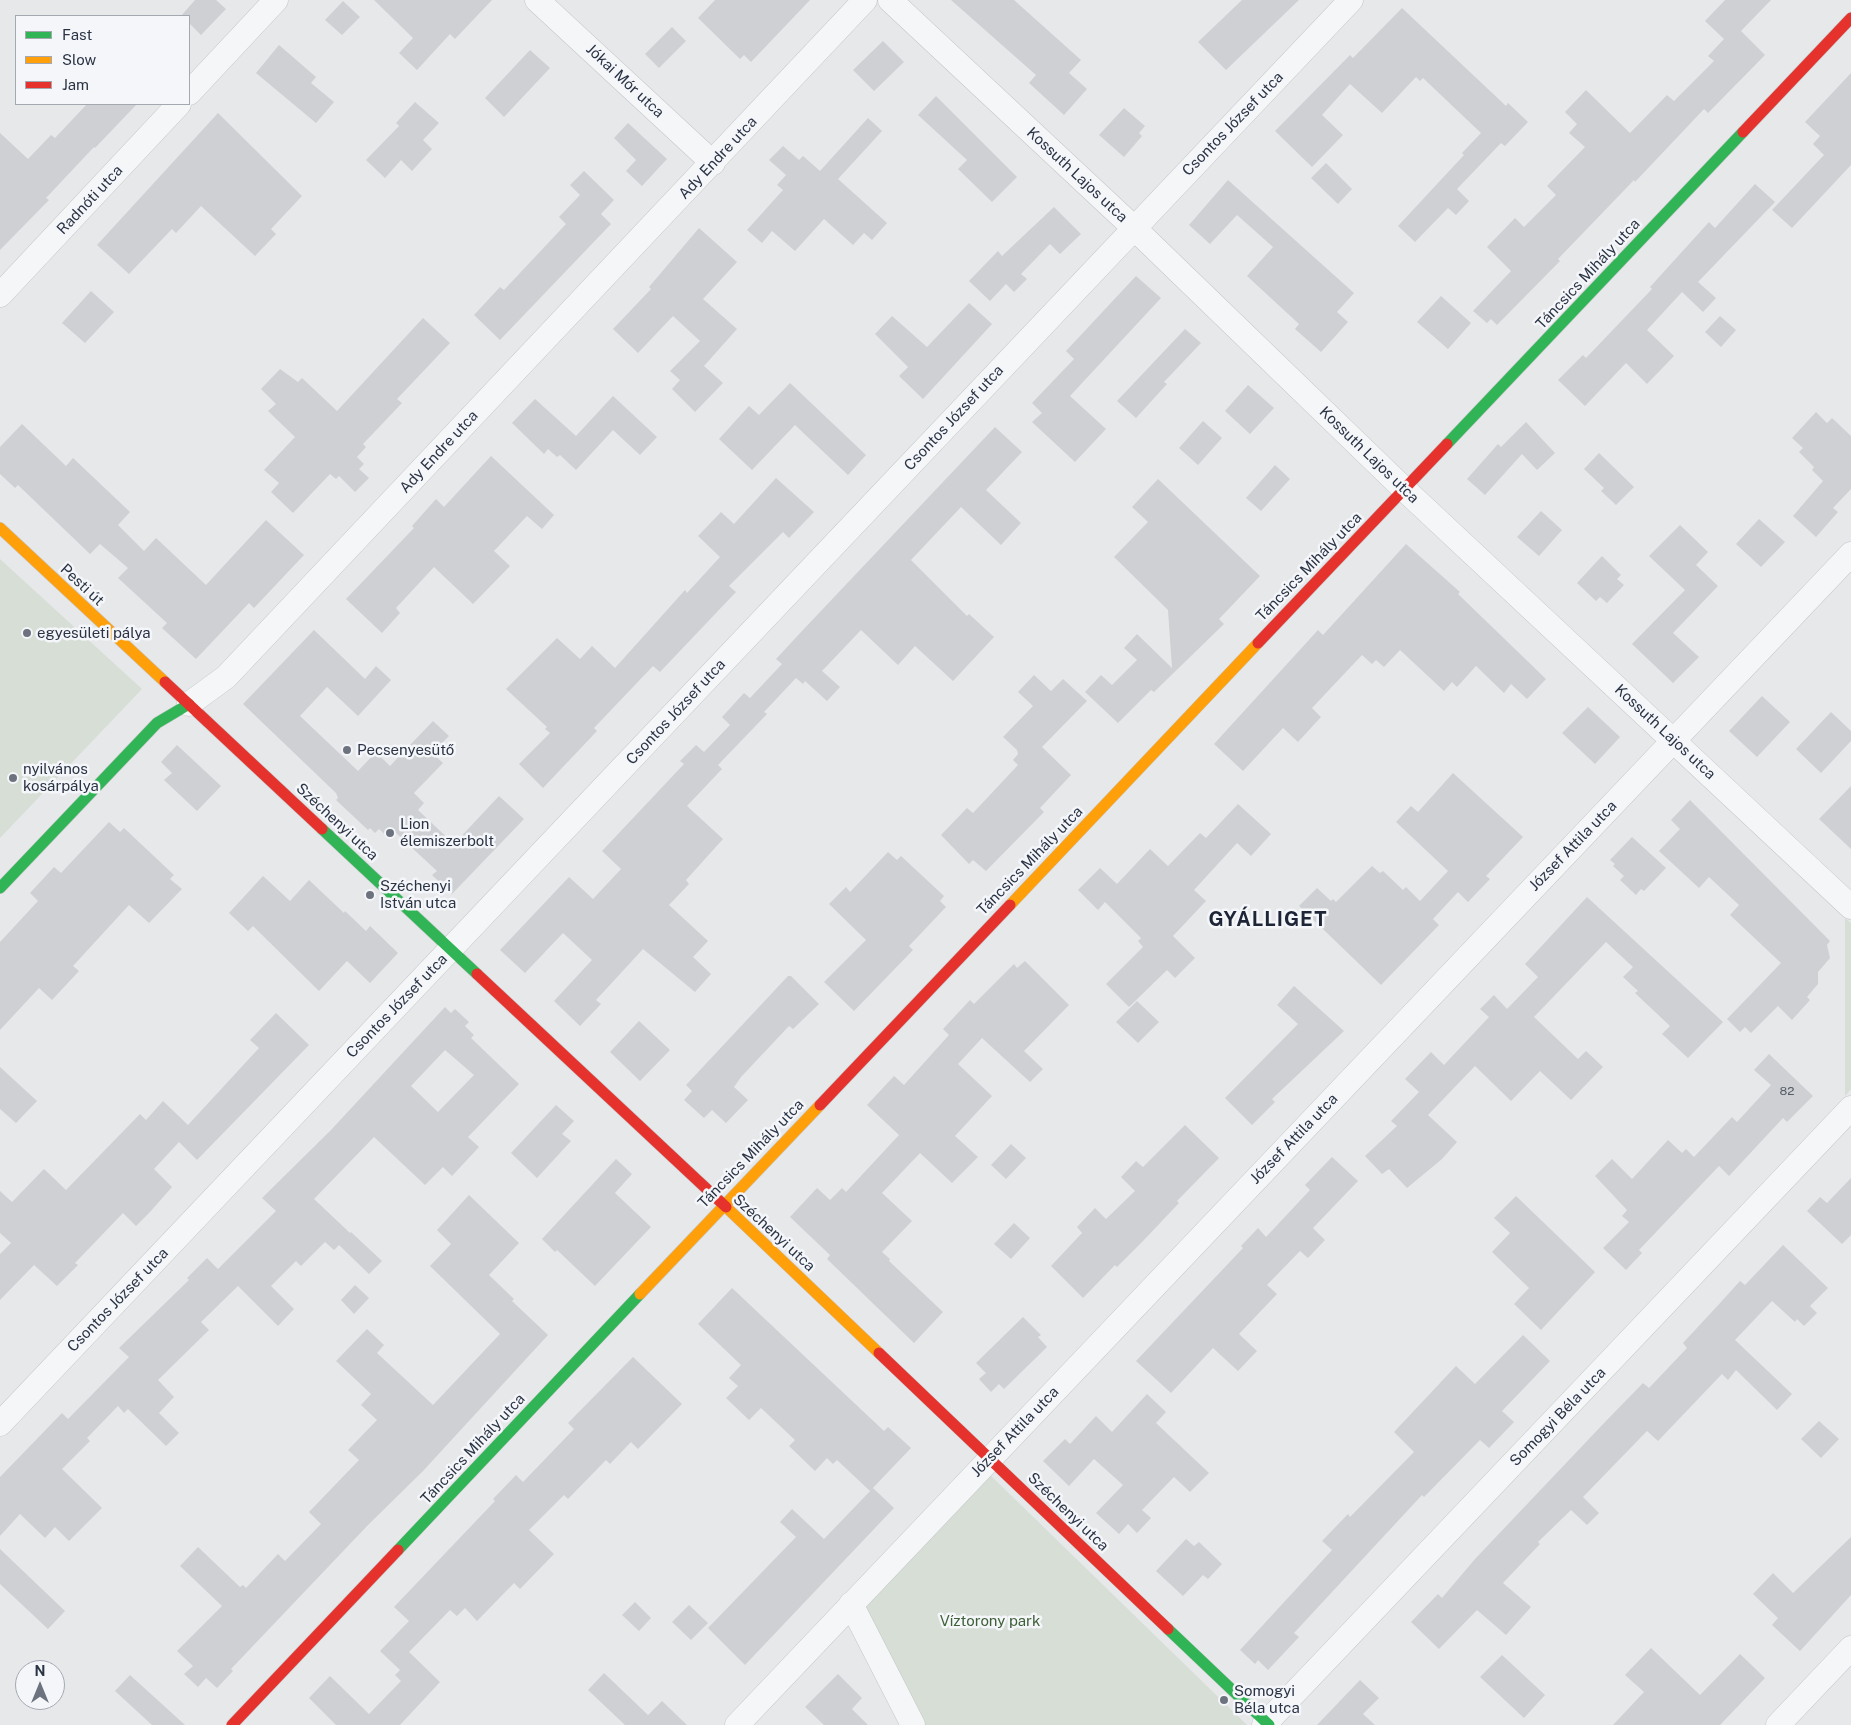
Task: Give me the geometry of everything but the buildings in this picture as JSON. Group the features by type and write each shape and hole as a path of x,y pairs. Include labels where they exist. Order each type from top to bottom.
{"street":[{"path":"190,93 276,0"},
{"name":"Jókai Mór utca","path":"537,0 713,163"},
{"name":"Ady Endre utca","path":"0,888 157,723 189,704 226,677 865,0"},
{"name":"Kossuth Lajos utca","path":"890,0 1134,228 1404,489 1851,907"},
{"name":"Csontos József utca","path":"0,1424 1351,0"},
{"name":"Táncsics Mihály utca","path":"232,1725 1851,18"},
{"name":"Radnóti utca","path":"0,295 178,105"},
{"name":"Pesti út","path":"0,528 189,704"},
{"name":"József Attila utca","path":"737,1725 1851,554"},
{"name":"Széchenyi utca","path":"189,704 724,1205 1267,1724"},
{"name":"Somogyi Béla utca","path":"1267,1724 1851,1108"},
{"path":"851,1604 912,1725"},
{"path":"1778,1725 1851,1648"}],"green space":[{"path":"0,559 142,689 0,838"},
{"path":"1845,918 1851,923 1851,1089 1845,1096"},
{"name":"Víztorony park","path":"987,1472 1247,1725 922,1725 863,1606"}],"traffic: fast":[{"path":"1447,444 1743,132"},
{"path":"0,888 157,723 189,704"},
{"path":"322,829 477,974"},
{"path":"398,1550 640,1294"},
{"path":"1168,1629 1269,1725"}],"traffic: slow":[{"path":"0,528 165,682"},
{"path":"1010,905 1258,643"},
{"path":"640,1294 820,1105"},
{"path":"726,1207 879,1353"}],"traffic: jam":[{"path":"1743,132 1851,18"},
{"path":"1258,643 1447,444"},
{"path":"165,682 322,829"},
{"path":"820,1105 1010,905"},
{"path":"477,974 726,1207"},
{"path":"879,1353 1168,1629"},
{"path":"232,1725 398,1550"}],"place":[{"name":"egyesületi pálya","path":"27,633"},
{"name":"Pecsenyesütő","path":"347,750"},
{"name":"nyilvános kosárpálya","path":"13,778"},
{"name":"Lion élemiszerbolt","path":"390,833"},
{"name":"Széchenyi István utca","path":"370,895"},
{"name":"Somogyi Béla utca","path":"1224,1700"}],"district":[{"name":"GYÁLLIGET","path":"1268,920"}]}
